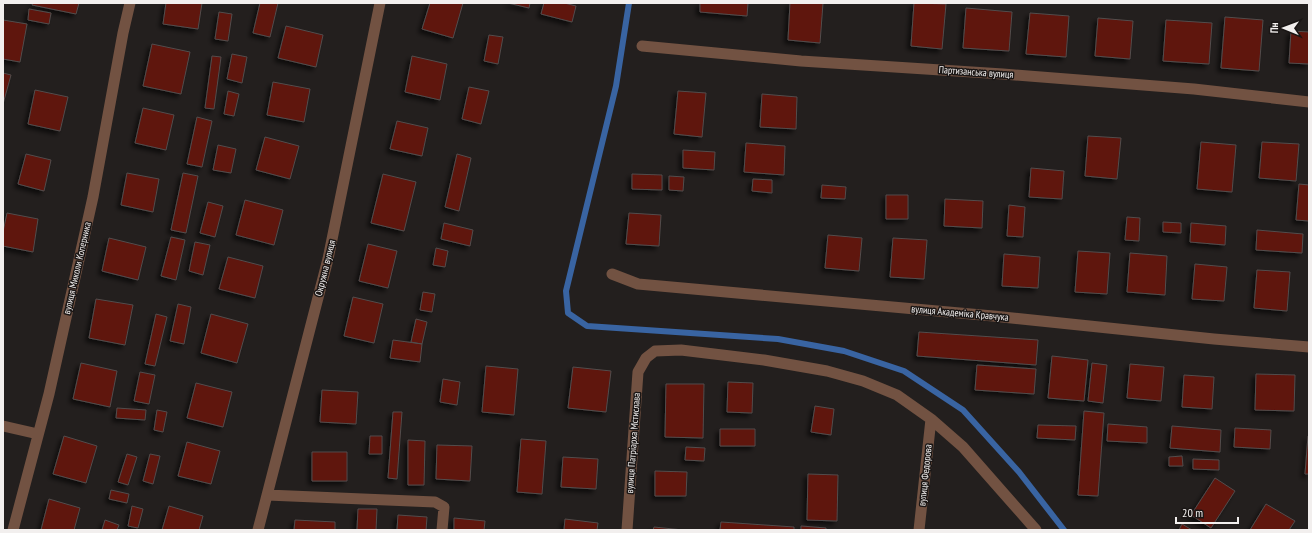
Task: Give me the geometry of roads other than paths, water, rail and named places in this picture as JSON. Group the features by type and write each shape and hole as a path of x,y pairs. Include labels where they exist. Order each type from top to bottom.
{"street":[{"name":"вулиця Миколи Коперника","path":"13,530 49,394 93,197 123,33 130,3"},
{"name":"Окружна вулиця","path":"258,530 328,259 380,3"},
{"name":"Партизанська вулиця","path":"642,46 801,61 1194,88 1309,102"},
{"name":"вулиця Академіка Кравчука","path":"612,274 638,284 993,316 1214,340 1309,347"},
{"name":"вулиця Патріарха Мстислава","path":"627,530 638,372 646,358 655,351 681,350 764,360 827,371 863,381 897,395 930,419"},
{"path":"930,419 963,447 1036,530"},
{"name":"вулиця Федорова","path":"920,530 930,419"},
{"path":"3,426 38,434"},
{"path":"267,495 435,502 444,506 442,530"}],"waterway":[{"path":"629,3 616,86 566,291 568,313 587,326 778,339 844,351 904,371 963,410 1019,472 1064,530"}]}
